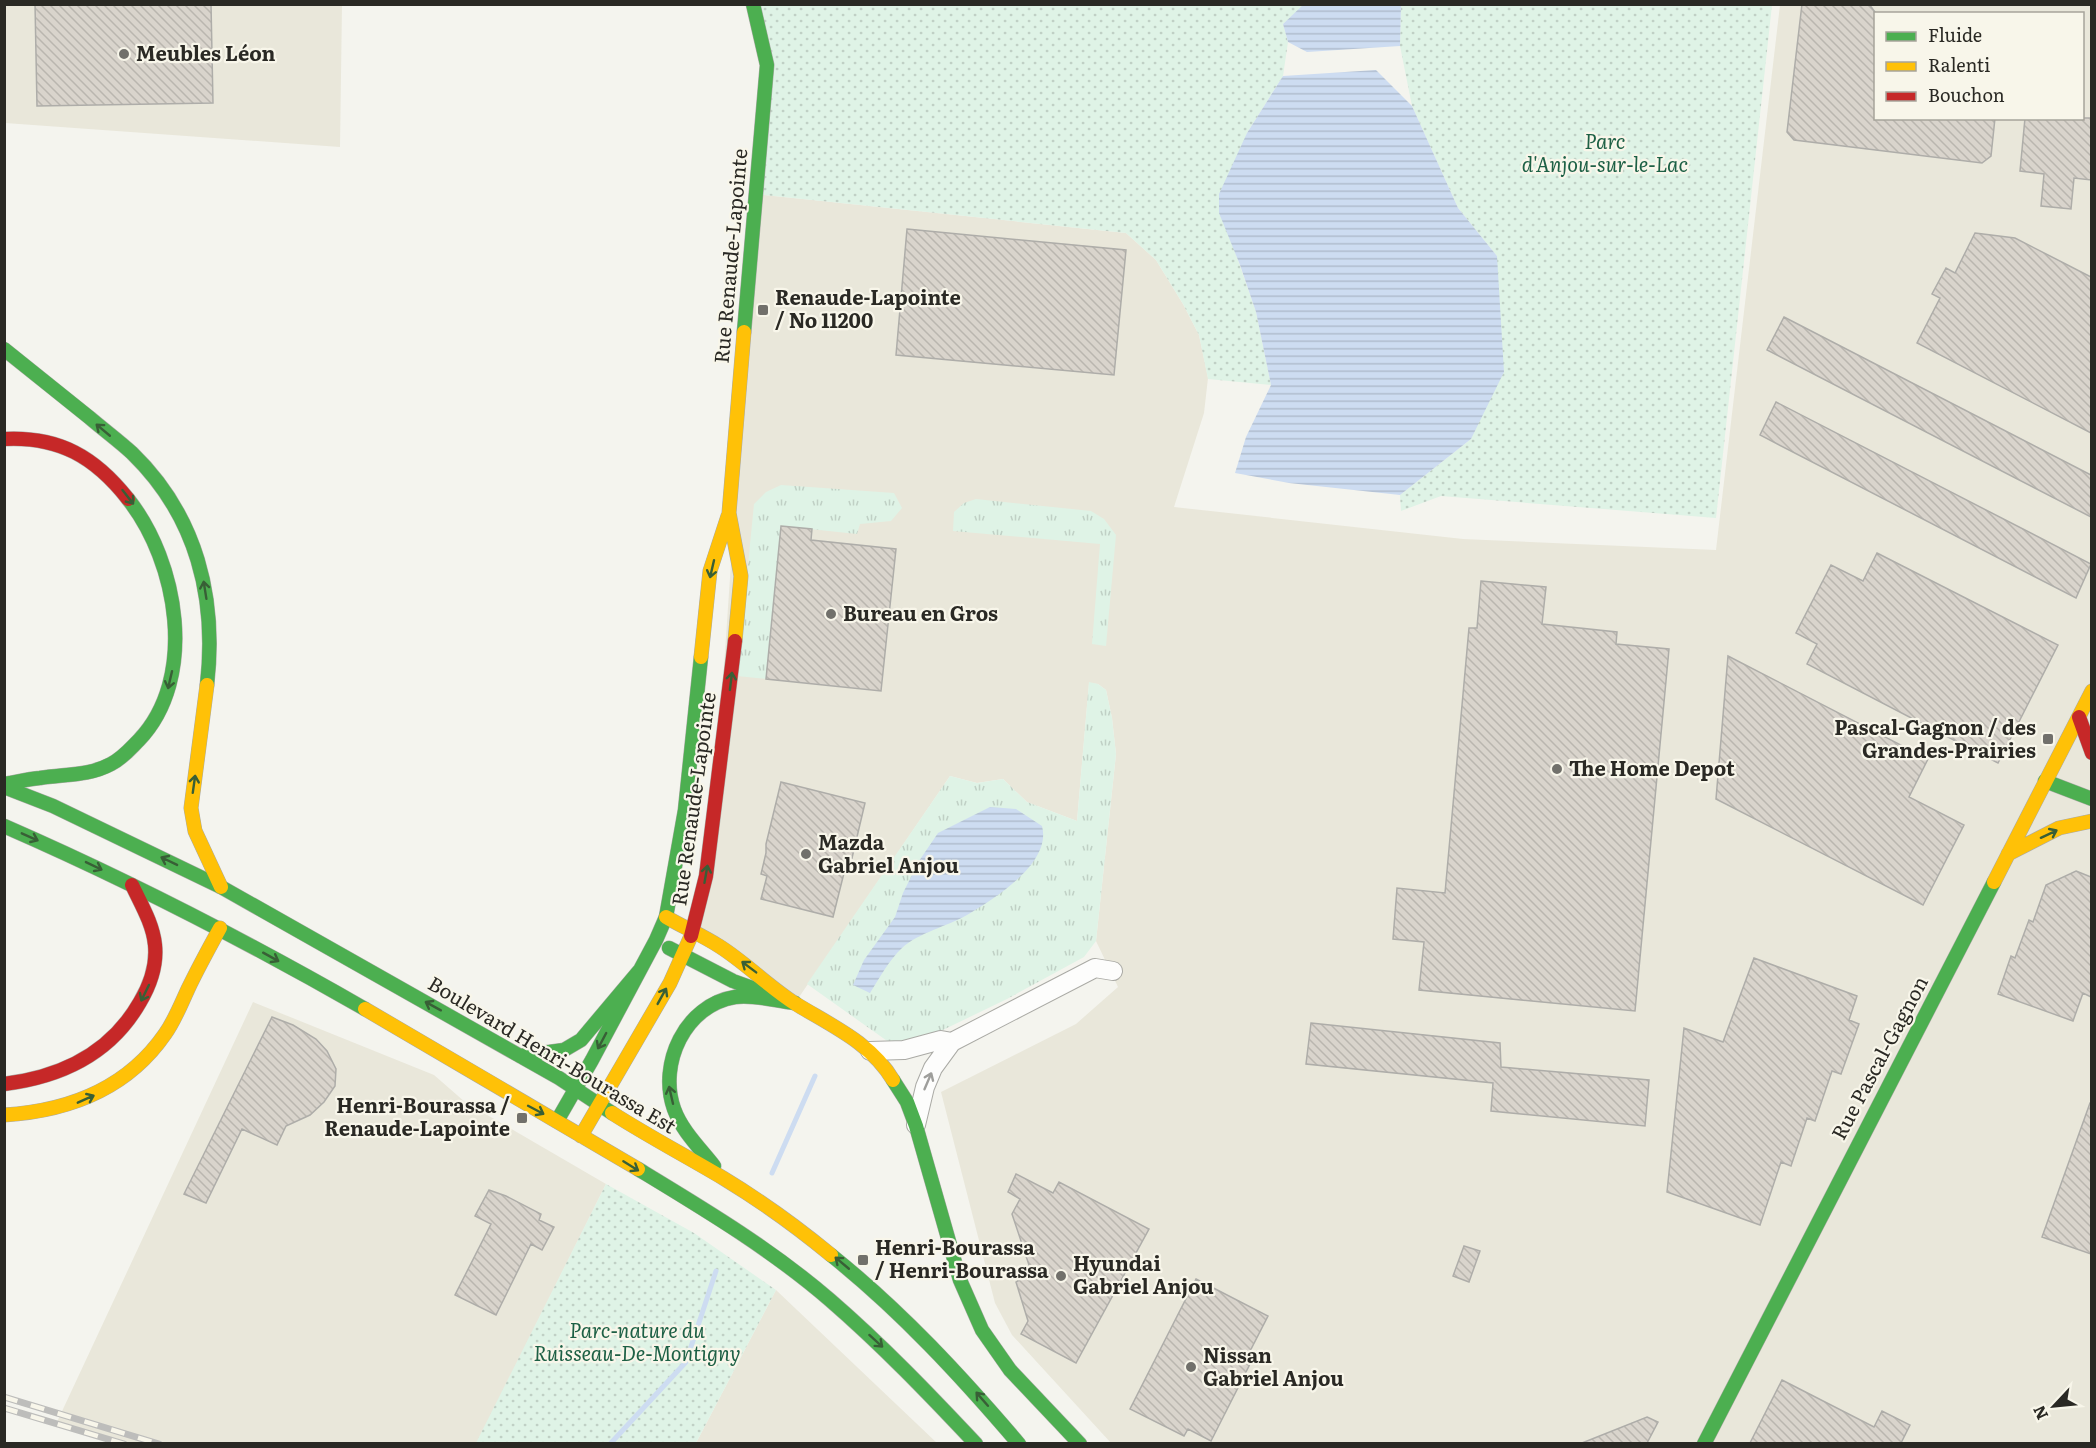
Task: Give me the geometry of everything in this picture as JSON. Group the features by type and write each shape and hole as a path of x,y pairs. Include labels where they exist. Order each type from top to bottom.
{"main road":[{"name":"Rue Renaude-Lapointe","path":"557,1121 656,940 666,917 685,810 710,572 729,513 767,65 753,4"},
{"path":"4,349 132,453 170,499 195,550 205,586 210,638 191,808 195,831 221,887"},
{"path":"4,439 30,439 63,446 92,461 119,486 143,518 161,556 172,598 175,636 174,658 164,701 154,723 134,747 112,764 84,774 44,777 4,786"},
{"name":"Rue Renaude-Lapointe","path":"581,1136 662,998 693,931 706,876 741,576 729,513"},
{"name":"Rue Pascal-Gagnon","path":"1704,1443 2091,691"},
{"path":"2079,717 2091,753"},
{"path":"2045,781 2091,799"},
{"name":"Boulevard Henri-Bourassa Est","path":"4,786 221,887 576,1088 645,1134 724,1179 794,1225 866,1283 961,1376 1019,1443"},
{"path":"2008,854 2054,831 2080,821 2091,821"},
{"path":"4,826 220,928 557,1121 700,1207 783,1263 829,1299 930,1393 976,1443"},
{"path":"4,1084 41,1078 76,1065 101,1049 133,1014 151,979 156,946 132,885"},
{"path":"666,917 744,963 795,1003 832,1024 870,1051 885,1066 907,1102 916,1126 960,1280 982,1330 1010,1370 1080,1443"},
{"path":"4,1115 48,1111 77,1103 115,1084 143,1060 165,1033 220,928"},
{"path":"656,940 733,981 795,1003"},
{"path":"520,1056 564,1050 581,1040 639,971"},
{"path":"724,1179 689,1135 674,1109 668,1083 673,1052 687,1025 707,1007 734,997 795,1003"}],"street":[{"path":"916,1126 925,1087 933,1068 952,1042 1095,968 1113,970"},
{"path":"870,1051 904,1050 941,1040 952,1042"}],"shaded area":[{"path":"4,5 342,5 340,147 5,123"},
{"path":"1780,5 2091,5 2091,1443 1111,1443 1012,1335 995,1303 941,1092 1076,1024 1118,987 1096,941 1116,754 1106,690 1098,684 1089,683 1077,821 1027,802 1003,779 977,783 950,776 795,1003 693,931 714,814 756,194 1126,233 1156,260 1183,304 1199,335 1208,378 1204,413 1174,507 1463,539 1716,550"},
{"path":"253,1002 434,1075 465,1102 606,1184 477,1443 124,1444 57,1422"},
{"path":"776,1290 937,1443 696,1443"}],"green space":[{"path":"753,5 1304,5 1283,24 1288,42 1283,76 1247,133 1231,240 1256,312 1271,385 1208,379 1199,335 1183,304 1156,260 1126,233 756,194 767,65"},
{"name":"Parc d'Anjou-sur-le-Lac","path":"1401,5 1772,5 1716,518 1441,496 1401,511 1400,495 1471,439 1497,256 1458,208 1412,106 1400,46"},
{"path":"781,485 894,493 902,508 891,521 860,524 857,534 781,526 766,679 737,676 754,504 766,492"},
{"path":"976,499 1091,511 1104,519 1116,535 1106,646 1092,644 1100,544 953,531 954,512 964,503"},
{"path":"1089,682 1098,684 1106,690 1116,754 1096,941 1084,957 1007,999 918,1042 890,1043 807,984 950,776 977,783 1003,779 1027,802 1077,821"},
{"name":"Parc-nature du Ruisseau-De-Montigny","path":"606,1184 694,1233 776,1290 696,1443 476,1443"}],"water":[{"path":"1304,4 1401,5 1400,46 1307,52 1288,42 1283,24"},
{"path":"1376,70 1412,106 1458,208 1497,256 1504,372 1471,439 1400,495 1289,483 1235,473 1246,437 1271,385 1256,312 1219,213 1219,194 1247,133 1283,76"},
{"path":"990,807 1016,809 1042,826 1043,840 1030,866 1006,889 979,908 925,934 902,948 870,993 853,985 864,960 895,917 903,893 919,861 938,833"}],"building":[{"name":"Meubles Léon","path":"35,4 211,4 213,103 37,106"},
{"path":"1802,4 1869,4 1875,12 1874,120 1995,120 1991,156 1982,163 1794,140 1787,132"},
{"path":"2091,118 2091,180 2074,178 2071,209 2041,206 2044,174 2020,171 2025,120"},
{"path":"907,229 1126,250 1114,375 896,355"},
{"path":"1975,233 2015,238 2091,277 2091,433 1917,343 1940,298 1932,294 1946,268 1955,273"},
{"path":"1784,317 2091,475 2091,517 1767,350"},
{"path":"1776,402 2091,564 2076,598 1760,435"},
{"name":"Bureau en Gros","path":"781,526 812,529 811,540 896,549 881,691 766,679"},
{"path":"1877,553 2058,645 1998,763 1807,664 1817,644 1796,633 1831,565 1863,581"},
{"name":"The Home Depot","path":"1481,581 1546,587 1542,624 1617,632 1616,644 1669,649 1635,1011 1419,990 1424,942 1393,939 1397,888 1445,893 1469,628 1477,628"},
{"path":"1728,656 1928,759 1909,797 1964,825 1923,905 1716,799"},
{"path":"781,782 865,803 852,858 848,857 833,917 761,899 767,876 761,874 766,844"},
{"path":"2076,871 2091,877 2091,997 2083,993 2073,1021 1998,994 2011,956 2015,958 2029,920 2033,922 2046,885"},
{"path":"1754,958 1857,996 1849,1020 1859,1024 1841,1074 1832,1071 1815,1121 1807,1118 1791,1166 1781,1162 1760,1225 1667,1192 1684,1028 1723,1042"},
{"path":"272,1017 293,1025 316,1039 327,1051 336,1069 335,1086 324,1102 310,1115 286,1126 277,1145 242,1129 206,1203 184,1194"},
{"path":"1311,1023 1500,1043 1501,1067 1649,1080 1645,1126 1491,1111 1493,1083 1306,1064"},
{"path":"2091,1103 2091,1254 2042,1237"},
{"path":"1016,1174 1053,1193 1059,1182 1149,1229 1076,1363 1021,1334 1028,1321 1016,1282 1021,1279 1023,1271 1029,1265 1012,1214 1020,1199 1008,1192"},
{"path":"489,1190 541,1214 539,1220 554,1227 542,1250 531,1244 496,1315 455,1295 491,1224 475,1216"},
{"path":"1464,1246 1480,1251 1469,1282 1453,1276"},
{"path":"1196,1279 1268,1316 1246,1359 1251,1362 1211,1441 1188,1429 1184,1436 1130,1409"},
{"path":"1782,1380 1874,1427 1882,1411 1910,1425 1901,1443 1750,1443"},
{"path":"1647,1417 1658,1422 1647,1443 1582,1443"}],"waterway":[{"path":"772,1173 815,1076"},
{"path":"610,1444 686,1362 716,1271"}],"railway":[{"path":"4,1397 159,1444"},
{"path":"4,1408 124,1444"}],"traffic: fast":[{"path":"744,332 767,65 753,4"},
{"path":"4,349 132,453 154,477 173,504 198,560 205,590 209,621 207,685"},
{"path":"4,784 85,773 103,768 126,753 139,740 158,714 169,685 175,653 174,620 169,587 159,555 145,525 128,499"},
{"path":"557,1121 592,1060 666,917 685,810 701,657"},
{"path":"2045,781 2092,799"},
{"path":"4,787 53,806 221,887 559,1078 612,1113"},
{"path":"4,826 187,913 365,1009"},
{"path":"1704,1444 1994,882"},
{"path":"669,948 733,981 769,994"},
{"path":"520,1056 564,1050 581,1040 639,971"},
{"path":"714,1166 686,1132 674,1109 670,1092 670,1074 673,1056 680,1039 690,1024 717,1002 742,996 795,1003"},
{"path":"893,1080 907,1102 916,1126 960,1280 982,1330 1010,1370 1080,1444"},
{"path":"638,1169 737,1230 808,1281 887,1352 976,1444"},
{"path":"831,1255 857,1276 930,1345 1019,1444"}],"traffic: slow":[{"path":"735,641 741,576 729,513 744,332"},
{"path":"701,657 710,571 728,516"},
{"path":"207,685 191,808 195,831 221,887"},
{"path":"1994,882 2092,691"},
{"path":"2008,854 2059,828 2092,821"},
{"path":"666,917 719,946 796,1004 850,1036 874,1056 893,1080"},
{"path":"4,1115 28,1113 73,1102 94,1094 133,1069 150,1053 169,1029 220,928"},
{"path":"581,1136 670,983 691,936"},
{"path":"365,1009 638,1169"},
{"path":"612,1113 751,1196 792,1224 831,1255"}],"traffic: jam":[{"path":"4,439 42,441 74,452 102,471 128,499"},
{"path":"691,936 706,876 735,641"},
{"path":"2079,717 2092,753"},
{"path":"4,1084 45,1075 82,1060 115,1035 140,1002 152,975 155,945 149,922 132,885"}],"place":[{"name":"Meubles Léon","path":"124,54"},
{"name":"Renaude-Lapointe / No 11200","path":"763,310"},
{"name":"Bureau en Gros","path":"831,614"},
{"name":"Pascal-Gagnon / des Grandes-Prairies","path":"2048,739"},
{"name":"The Home Depot","path":"1557,769"},
{"name":"Mazda Gabriel Anjou","path":"806,854"},
{"name":"Henri-Bourassa / Renaude-Lapointe","path":"522,1118"},
{"name":"Henri-Bourassa / Henri-Bourassa","path":"863,1260"},
{"name":"Hyundai Gabriel Anjou","path":"1061,1276"},
{"name":"Nissan Gabriel Anjou","path":"1191,1367"}]}
